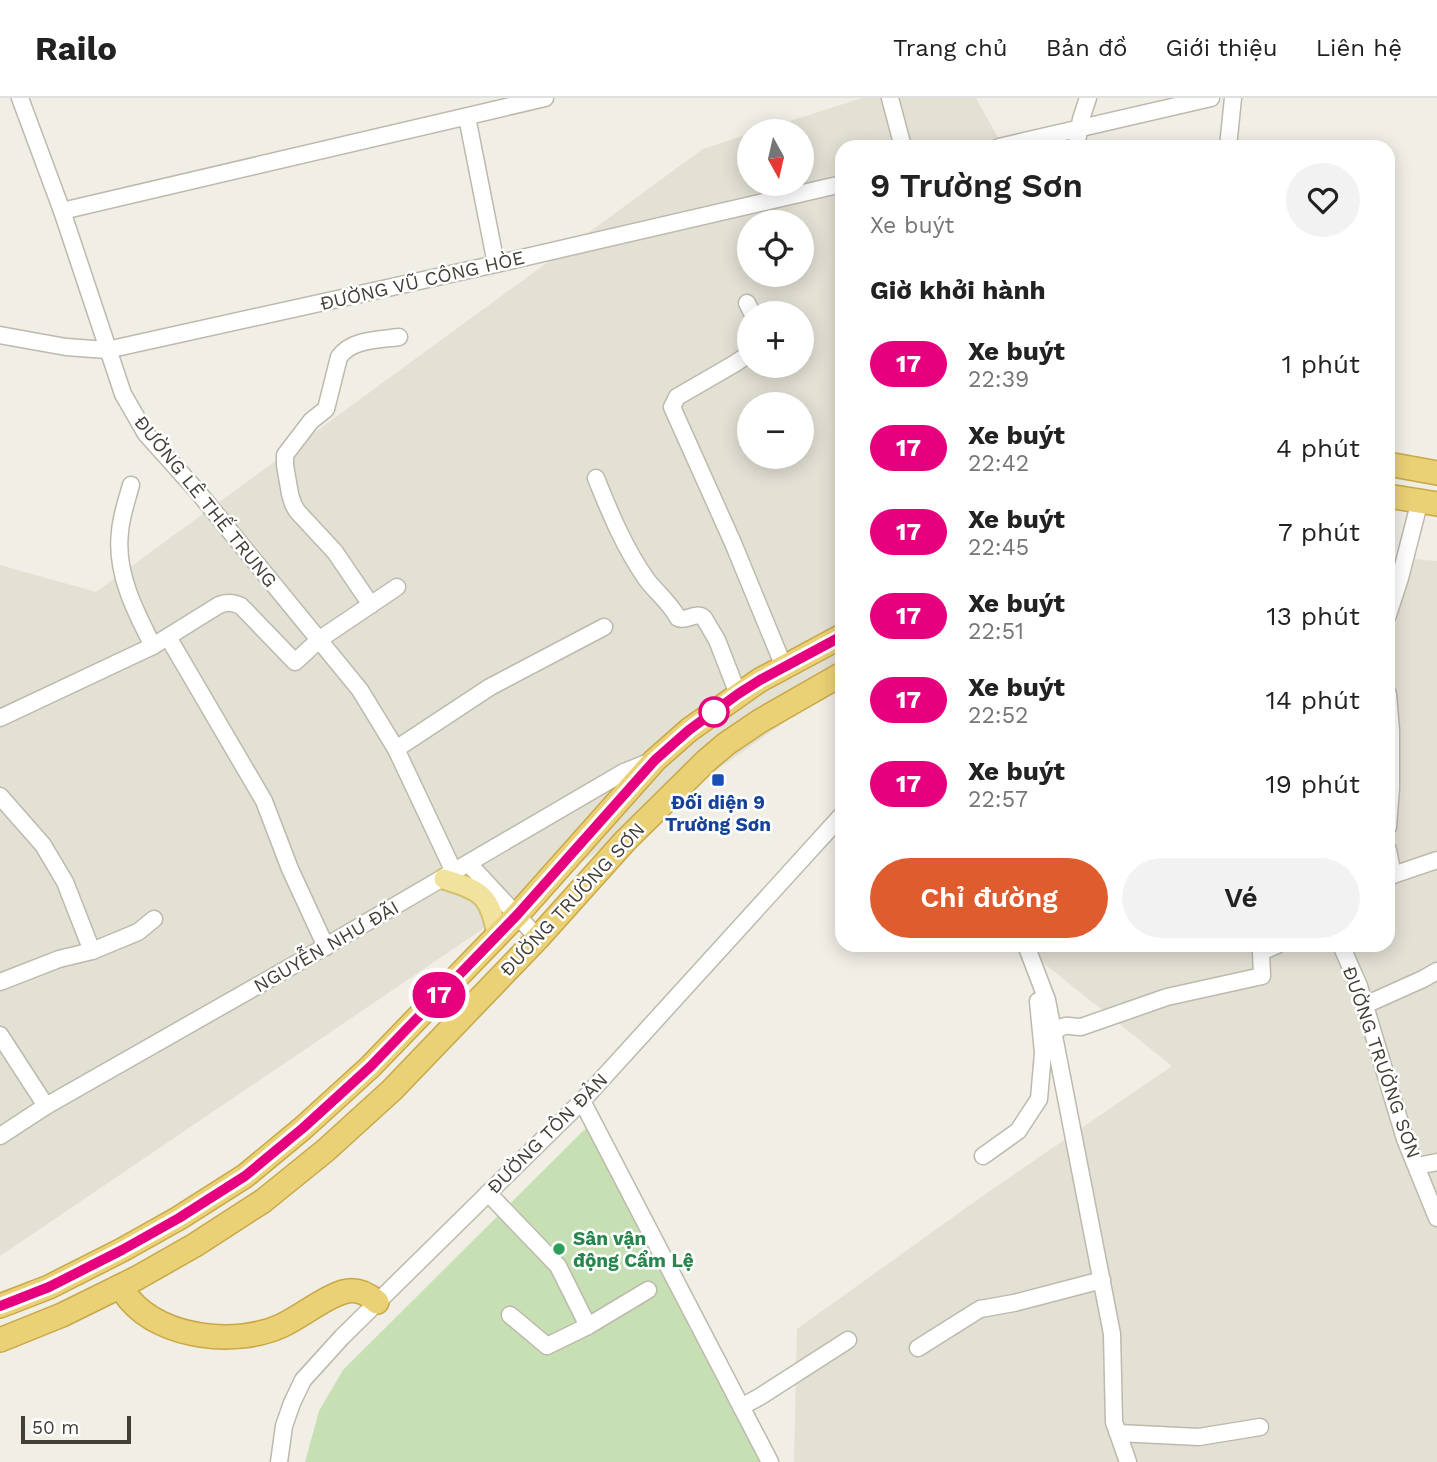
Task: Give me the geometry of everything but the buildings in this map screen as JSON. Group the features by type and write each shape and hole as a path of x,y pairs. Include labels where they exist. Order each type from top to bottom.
{"highway":[{"path":"1395,465 1437,472"},
{"path":"1395,497 1428,502"},
{"name":"ĐƯỜNG TRƯỜNG SƠN","path":"0,1306 49,1287 122,1250 245,1176 370,1067 517,915 655,760 689,730 738,694 835,640"},
{"name":"ĐƯỜNG TRƯỜNG SƠN","path":"0,1340 62,1315 121,1286 195,1245 263,1201 326,1150 392,1090 538,938 625,841 706,761 760,721 835,678"},
{"path":"121,1286 130,1300 145,1313 186,1332 212,1337 256,1334 281,1327 341,1292 358,1291 368,1294 377,1302"}],"main road":[{"path":"449,875 482,895 492,913 497,935"}],"street":[{"name":"ĐƯỜNG LÊ THẾ TRUNG","path":"20,98 62,211 123,394 146,434 198,492 360,690 396,749 449,875"},
{"path":"62,211 545,98"},
{"path":"890,98 901,140"},
{"path":"1077,140 1088,98"},
{"path":"1030,140 1210,98"},
{"path":"1229,140 1233,98"},
{"path":"467,117 496,264"},
{"name":"ĐƯỜNG VŨ CÔNG HÒE","path":"0,335 107,350 835,186"},
{"path":"371,605 335,552 297,511 293,504 284,459 287,450 326,409 342,352 355,344 399,337"},
{"path":"737,362 677,397 672,407 733,542 785,667"},
{"path":"596,478 615,524 648,581 671,606 678,618 685,619 696,615 704,618 717,640 738,694"},
{"path":"131,485 120,531 121,565 136,613 153,646"},
{"path":"1395,593 1428,502"},
{"path":"1395,571 1400,578"},
{"path":"0,718 153,646 219,605 231,602 241,606 295,662 320,639 397,587"},
{"path":"396,749 489,687 604,627"},
{"path":"168,637 264,801 286,860 326,947"},
{"name":"NGUYỄN NHƯ ĐÃI","path":"3,1130 326,947 624,772 655,760"},
{"path":"0,796 43,845 60,872 92,951"},
{"name":"ĐƯỜNG TÔN ĐẢN","path":"279,1462 284,1426 303,1380 377,1302 582,1101 835,823"},
{"path":"1395,876 1437,860"},
{"path":"469,864 538,938"},
{"path":"0,982 92,951 138,932 154,919"},
{"path":"1029,952 1047,1000 1102,1280 1112,1335 1114,1422 1128,1462"},
{"path":"1053,1032 1069,1024 1081,1027 1167,997 1262,976 1261,952"},
{"name":"ĐƯỜNG TRƯỜNG SƠN","path":"1344,952 1365,1004 1405,1139 1437,1218"},
{"path":"983,1156 1018,1131 1039,1099 1043,1053 1036,971"},
{"path":"1365,1004 1437,971"},
{"path":"0,1035 46,1106"},
{"path":"582,1101 770,1462"},
{"path":"1417,1166 1437,1162"},
{"path":"488,1193 558,1266 588,1326"},
{"path":"918,1348 980,1309 1102,1280"},
{"path":"510,1315 547,1346 588,1326 648,1290"},
{"path":"741,1407 848,1340"},
{"path":"1118,1433 1199,1437 1260,1427"}],"shaded area":[{"path":"862,98 976,98 999,140 835,140 835,687 685,792 0,1256 0,565 96,592 703,149 737,138 737,196 814,196 814,119 796,119"},
{"path":"1395,558 1437,561 1437,1462 794,1462 797,1329 984,1195 1172,1066 1030,952 1395,952"}],"green space":[{"name":"Sân vận động Cẩm Lệ","path":"587,1127 764,1462 305,1462 319,1411 343,1370"}],"bus line":[{"name":"17","path":"0,1306 49,1287 122,1250 245,1176 370,1067 517,915 655,760 689,730 738,694 835,640"}],"place":[{"name":"Đối diện 9 Trường Sơn","path":"718,780"},
{"name":"Sân vận động Cẩm Lệ","path":"559,1249"}]}
